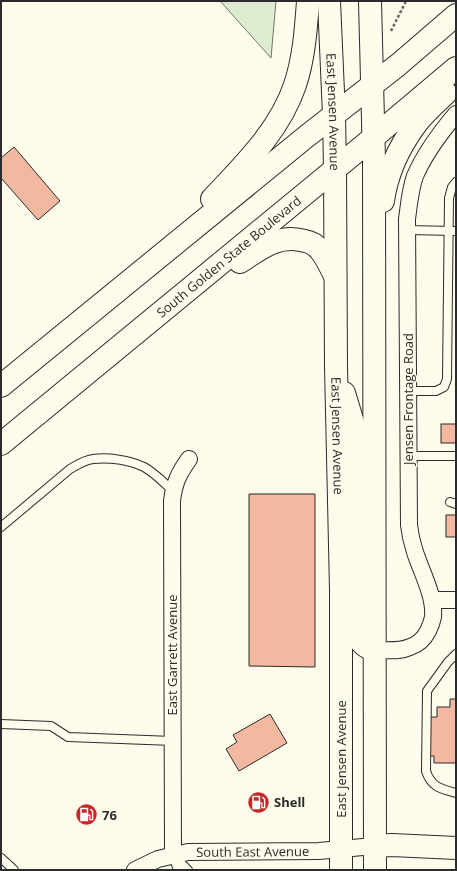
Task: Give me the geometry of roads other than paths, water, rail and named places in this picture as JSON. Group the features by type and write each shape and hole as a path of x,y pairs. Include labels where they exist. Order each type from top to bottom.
{"main road":[{"path":"154,260 244,164 279,119 295,86 301,64 306,31 308,1"},
{"name":"East Jensen Avenue","path":"329,1 334,115 336,367 341,590 341,860"},
{"path":"370,1 374,137 374,870"},
{"path":"1,386 154,260 373,85 456,15"},
{"name":"South Golden State Boulevard","path":"1,444 456,68"},
{"path":"374,277 385,187 392,164 416,123 456,82"},
{"path":"177,299 280,239 301,239 312,243 320,249 328,261 335,277"},
{"path":"336,367 356,434 356,630 358,638 362,644 367,648 374,650"},
{"path":"374,846 392,845 456,848"}],"street":[{"name":"Jensen Frontage Road","path":"374,650 398,650 410,648 419,643 426,636 433,616 432,600 411,538 409,525 407,219 409,198 415,177 428,151 456,114"},
{"name":"East Garrett Avenue","path":"175,862 171,517 175,482 181,469 189,459"},
{"path":"432,600 456,600"},
{"name":"South East Avenue","path":"134,870 158,859 175,862 188,852 319,851 341,860 374,846"}],"lane":[{"path":"408,390 436,391 444,387 447,380 452,231 449,198 452,187 456,182"},
{"path":"407,230 452,231"},
{"path":"409,456 456,456"},
{"path":"1,527 70,469 91,459 107,458 135,464 152,473 173,491"},
{"path":"456,654 448,662 427,691 426,771 429,780 433,784 456,793"},
{"path":"1,724 51,726 68,737 173,741"},
{"path":"1,858 14,870"},
{"path":"175,862 188,870"}],"place":[{"name":"Shell","path":"258,802"},
{"name":"76","path":"87,815"}]}
